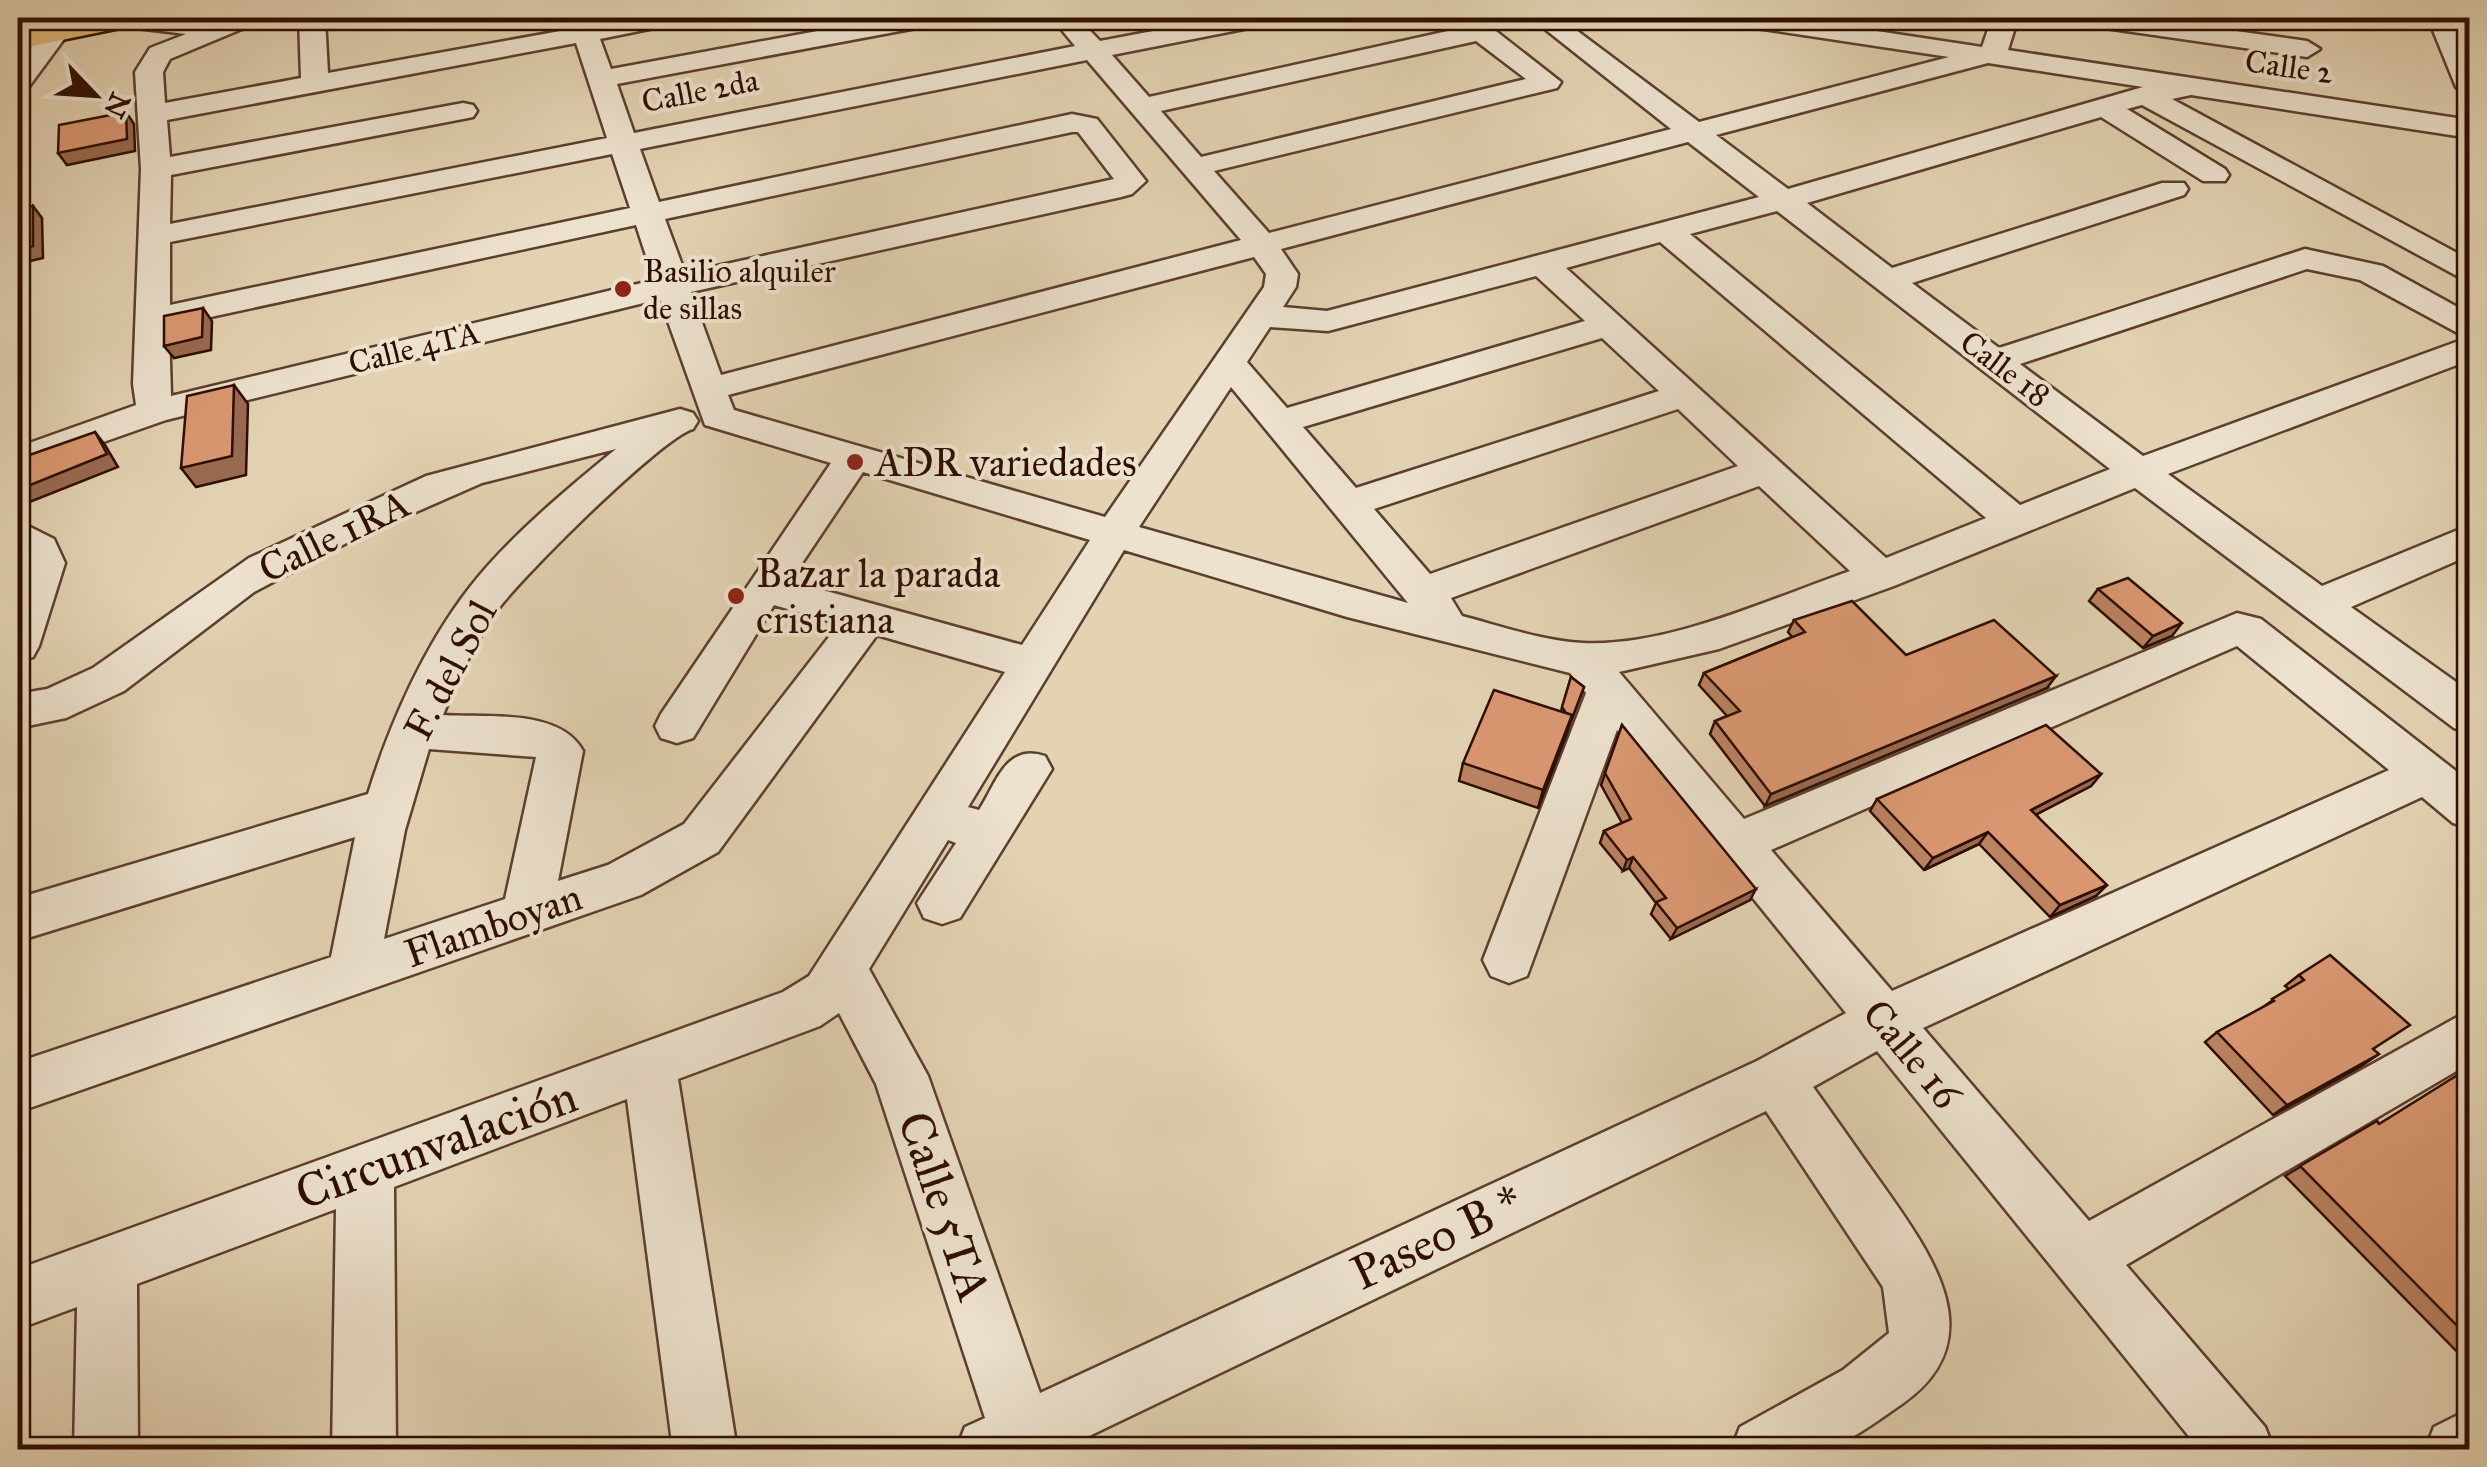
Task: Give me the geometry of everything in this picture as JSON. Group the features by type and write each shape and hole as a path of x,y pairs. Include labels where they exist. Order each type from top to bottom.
{"main road":[{"path":"18,21 47,24 123,18"},
{"path":"18,39 47,24"}],"street":[{"path":"123,18 215,30"},
{"path":"155,410 151,384 156,170 149,72 159,54 247,18"},
{"path":"312,18 314,84"},
{"path":"151,114 314,84 451,45 670,18"},
{"path":"601,79 927,18"},
{"path":"1064,18 1271,259"},
{"name":"Calle 2da","path":"154,236 1259,18"},
{"name":"Calle 18","path":"1544,18 2139,472 2470,716"},
{"path":"1993,54 2004,18"},
{"path":"2091,18 2308,49"},
{"path":"2298,18 2323,108"},
{"path":"2441,18 2470,87"},
{"path":"18,82 47,24"},
{"path":"1142,107 1478,25 1547,82 1195,167"},
{"path":"582,26 672,286 705,408 854,457 1596,674 1634,656 1704,638 1880,576 2216,441 2470,348"},
{"name":"Calle 2","path":"1747,31 1887,28 1993,54 2185,88 2470,129"},
{"path":"451,45 474,172"},
{"name":"Calle 1RA","path":"18,711 40,710 82,693 148,654 242,581 470,474 1271,259 1694,132 1993,54"},
{"path":"1263,316 1328,321 1783,200 2145,95 2185,88"},
{"path":"2145,95 2470,273"},
{"path":"2104,107 2214,174"},
{"path":"156,170 463,112"},
{"name":"Calle 4TA","path":"18,460 155,410 672,286 1121,188 1131,181 1087,125 1072,123 648,215"},
{"path":"1887,280 2173,189"},
{"path":"153,319 648,215"},
{"path":"1666,231 2015,522"},
{"name":"Circunvalación","path":"18,1300 801,1009 827,992 1114,534 1280,288 1271,259"},
{"path":"1994,361 2305,259 2354,266 2380,276 2470,329"},
{"path":"1542,264 1880,576"},
{"path":"1279,422 1609,325"},
{"path":"1229,364 1456,632"},
{"path":"1348,504 1684,395"},
{"name":"F. del Sol","path":"354,972 362,906 383,809 414,731 478,606 573,508 637,450 705,408"},
{"path":"677,726 764,588 854,457"},
{"path":"1423,592 1765,470"},
{"path":"18,535 40,549 45,563 18,646"},
{"path":"2318,604 2470,539"},
{"path":"764,588 1034,664"},
{"name":"Flamboyan","path":"18,1086 624,880 701,838 868,617"},
{"path":"1737,843 2236,628 2246,630 2470,809"},
{"path":"2323,692 2392,659"},
{"path":"1509,960 1596,674"},
{"name":"Calle 16","path":"1596,674 2242,1450"},
{"path":"414,731 534,738 548,741 560,751 527,913"},
{"path":"942,903 1029,768"},
{"name":"Paseo B *","path":"1012,1444 1776,1079 1884,1020 2426,774"},
{"path":"18,919 383,809"},
{"path":"938,818 990,833"},
{"name":"Calle 5TA","path":"843,972 901,1076 1012,1444"},
{"path":"2082,1258 2470,1034"},
{"path":"650,1064 705,1450"},
{"path":"1763,1450 1894,1372 1914,1352 1920,1327 1918,1301 1908,1271 1776,1079"},
{"path":"364,1450 366,1170"},
{"path":"106,1450 107,1266"},
{"path":"2456,1450 2470,1441"}],"building":[{"path":"126,112 127,139 58,153 59,125"},
{"path":"33,206 33,246 18,250 18,209"},
{"path":"203,308 202,337 164,346 164,316"},
{"path":"234,385 232,456 181,468 187,396"},
{"path":"95,432 107,454 18,490 18,459"},
{"path":"2128,578 2182,623 2153,636 2098,589"},
{"path":"1852,601 1906,655 1994,620 2056,676 1771,794 1715,721 1740,711 1704,673 1805,632 1794,620"},
{"path":"1571,677 1584,687 1571,721 1572,715 1562,707"},
{"path":"1494,690 1572,715 1543,790 1463,763"},
{"path":"1622,725 1756,889 1677,928 1656,902 1666,898 1633,857 1627,860 1604,831 1631,819 1605,773"},
{"path":"2046,725 2101,774 2031,810 2107,885 2060,905 1988,832 1933,858 1877,799"},
{"path":"2330,955 2410,1025 2373,1049 2379,1054 2287,1105 2217,1032 2274,1001 2304,980 2299,975"},
{"path":"2464,1071 2470,1073 2470,1339 2300,1166 2377,1121 2379,1124"}],"place":[{"name":"Basilio alquiler de sillas","path":"623,289"},
{"name":"ADR variedades","path":"855,462"},
{"name":"Bazar la parada cristiana","path":"736,596"}]}
